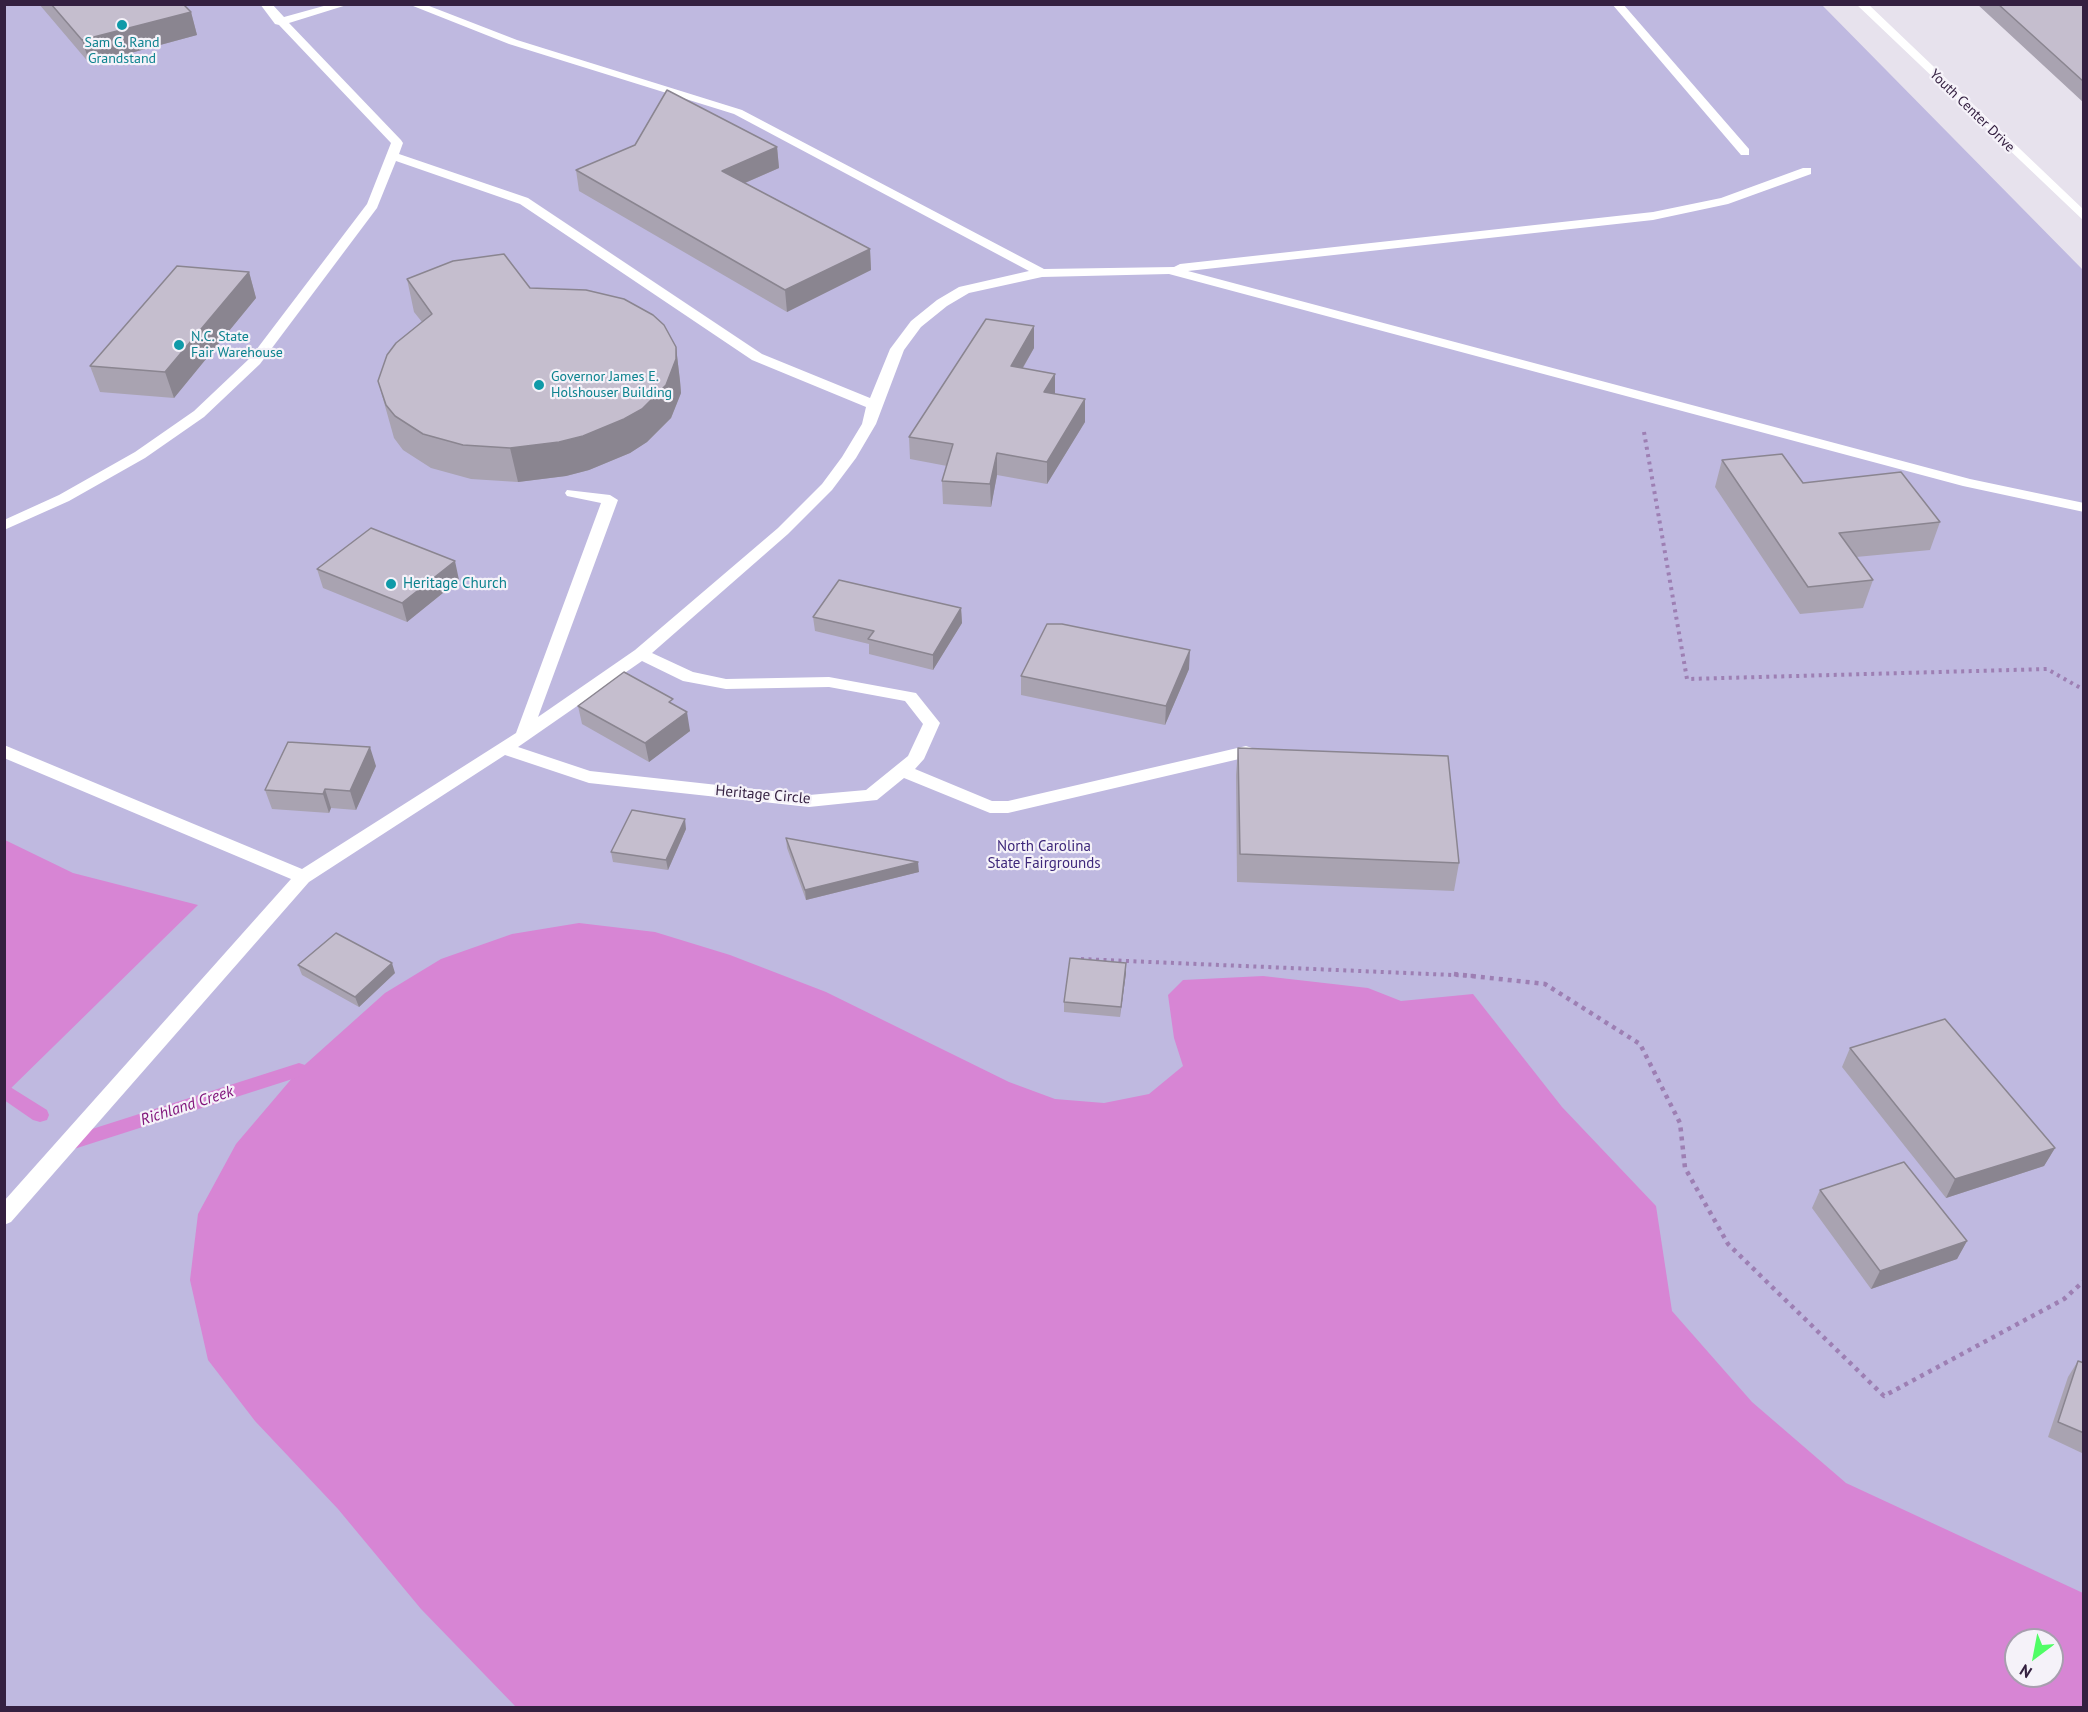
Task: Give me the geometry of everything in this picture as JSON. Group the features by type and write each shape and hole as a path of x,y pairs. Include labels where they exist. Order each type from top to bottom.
{"street":[{"path":"4,526 64,498 140,454 199,414 247,368 373,205 397,143 279,22 265,4"},
{"path":"279,22 345,4"},
{"path":"413,4 513,42 738,112 1042,273"},
{"path":"1617,4 1746,152"},
{"name":"Youth Center Drive","path":"1861,4 2084,217"},
{"path":"392,156 524,201 758,357 874,405"},
{"path":"4,1216 303,877 523,736 641,654 752,559 827,487 869,424 874,405 897,350 916,324 942,303 964,290 1042,273 1099,269 1170,270 1653,216 1724,201 1807,171"},
{"path":"1170,270 1968,483 2084,508"},
{"path":"523,736 610,500 572,493"},
{"name":"Heritage Circle","path":"504,748 589,777 809,801 871,796 915,759 932,723 910,697 829,682 726,684 689,677 641,654"},
{"path":"4,751 303,877"},
{"path":"902,770 990,807 1008,807 1246,752"}],"path":[{"path":"1637,395 1687,679 2047,669 2084,690"},
{"path":"1081,959 1469,975 1545,984 1640,1044 1680,1123 1685,1168 1728,1244 1884,1396 2064,1299 2084,1281"}],"green space":[{"name":"North Carolina State Fairgrounds","path":"5,5 1822,5 2083,270 2083,1707 5,1708"}],"shaded area":[{"path":"5,840 73,873 198,905 5,1094"},
{"path":"579,923 655,932 730,955 826,992 1009,1082 1055,1099 1104,1103 1149,1094 1183,1066 1174,1038 1168,995 1183,980 1263,976 1368,988 1401,1001 1473,994 1562,1107 1656,1206 1672,1311 1752,1402 1846,1483 2083,1593 2083,1707 516,1707 421,1609 338,1509 255,1421 208,1360 190,1280 198,1214 236,1144 299,1070 385,993 441,959 512,934"}],"building":[{"path":"51,4 183,4 191,12 82,40"},
{"path":"1998,4 2084,4 2084,82"},
{"path":"667,90 777,147 722,171 870,249 785,290 576,170 635,145"},
{"name":"Governor James E. Holshouser Building","path":"504,254 530,288 586,290 624,299 653,315 664,325 676,347 676,359 666,385 642,409 583,436 559,442 510,448 463,445 423,434 395,416 386,405 378,381 387,355 396,343 432,314 407,279 453,261"},
{"path":"177,266 249,272 165,372 90,366"},
{"path":"986,319 1034,326 1011,366 1055,374 1044,392 1085,399 1047,462 997,453 990,484 942,481 953,444 909,437"},
{"path":"1782,454 1803,483 1901,472 1940,522 1839,533 1873,580 1808,587 1722,460"},
{"path":"371,528 455,561 402,603 317,569"},
{"path":"839,580 961,608 933,655 868,639 874,631 813,617"},
{"path":"1047,624 1062,624 1190,650 1166,706 1021,676"},
{"path":"624,672 673,699 669,702 687,712 645,743 578,706"},
{"path":"288,742 370,747 350,791 325,789 323,794 265,790"},
{"path":"1238,748 1448,756 1459,863 1240,854"},
{"path":"632,810 685,819 666,860 611,852"},
{"path":"786,838 918,862 805,890"},
{"path":"336,933 392,963 355,997 298,965"},
{"path":"1070,958 1126,963 1121,1007 1064,1002"},
{"path":"1945,1019 2055,1148 1955,1179 1850,1048"},
{"path":"1904,1162 1967,1241 1880,1271 1820,1190"},
{"path":"2078,1361 2084,1363 2084,1433 2058,1422"}],"waterway":[{"name":"Richland Creek","path":"74,1142 299,1070"},
{"name":"Richland Creek","path":"7,1092 40,1115"}],"place":[{"name":"Sam G. Rand Grandstand","path":"122,25"},
{"name":"N.C. State Fair Warehouse","path":"179,345"},
{"name":"Governor James E. Holshouser Building","path":"539,385"},
{"name":"Heritage Church","path":"391,584"}]}
